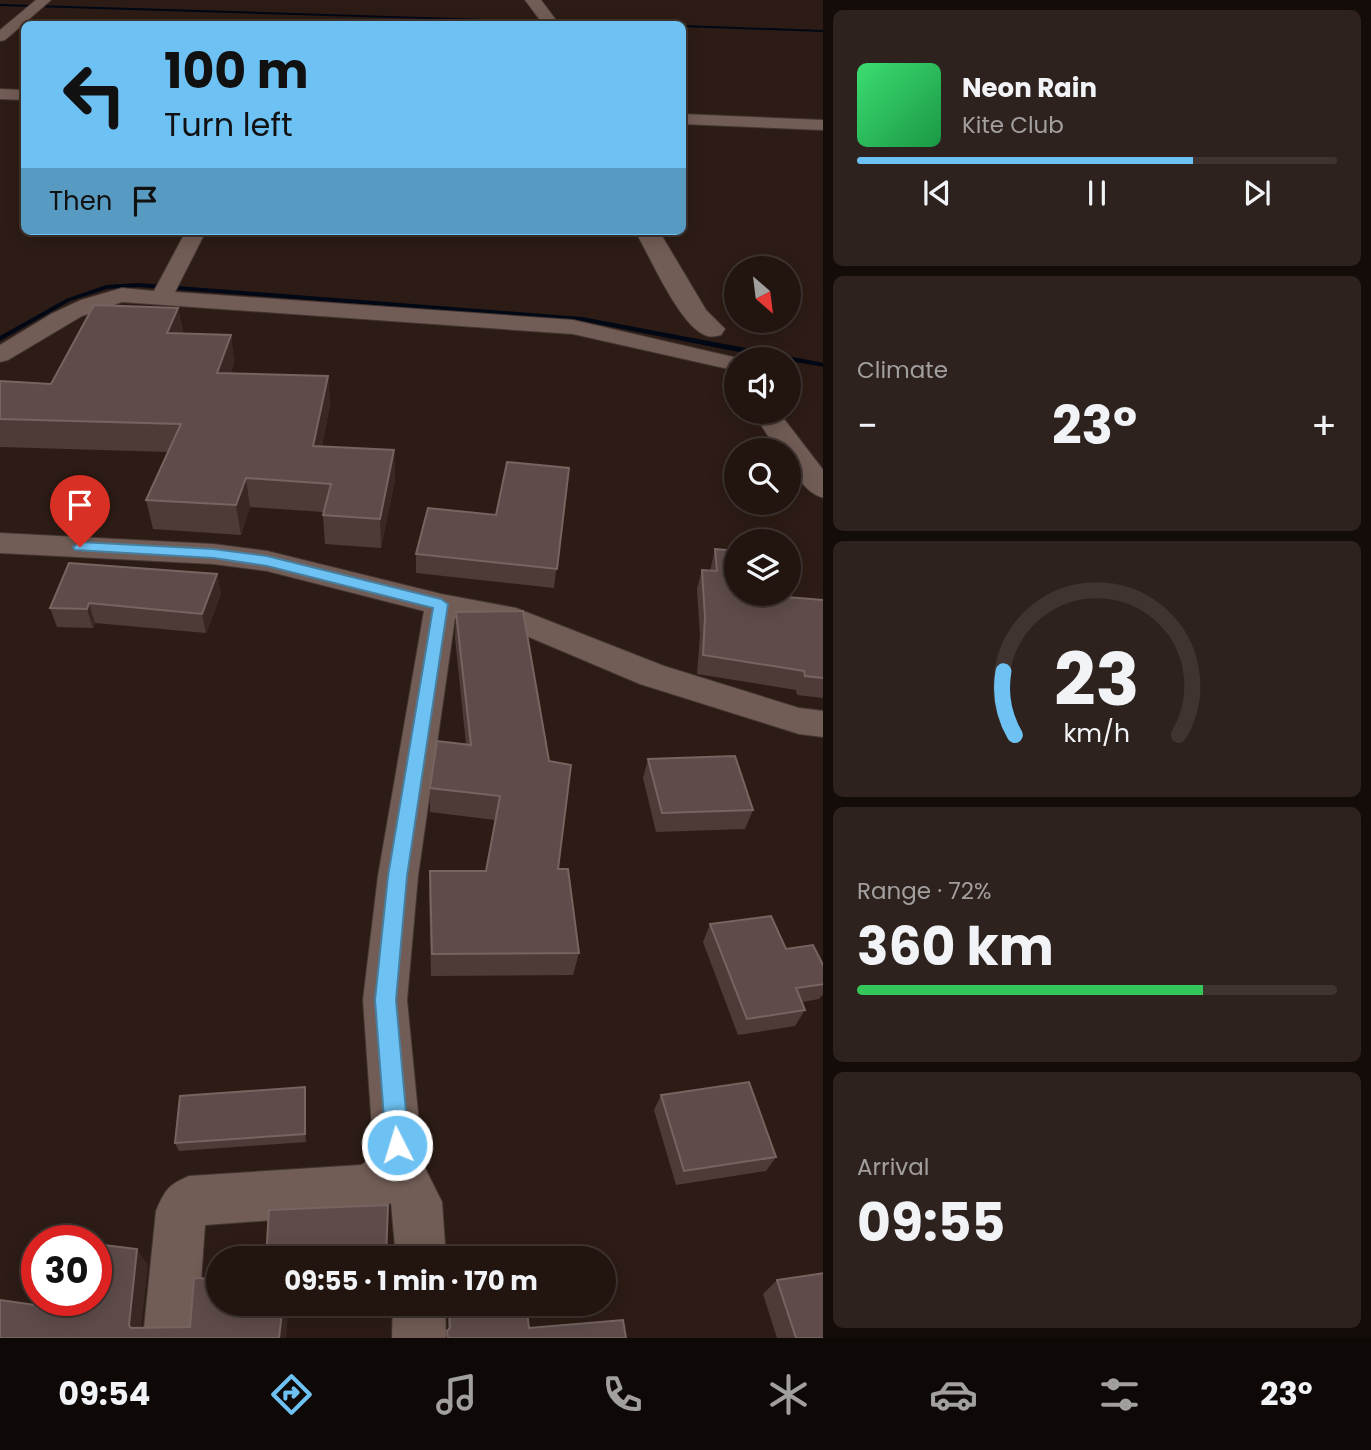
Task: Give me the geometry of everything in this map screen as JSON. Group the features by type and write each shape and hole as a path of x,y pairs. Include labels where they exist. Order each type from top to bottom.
{"street":[{"path":"533,0 549,21"},
{"path":"0,37 39,5"},
{"path":"0,94 21,95"},
{"path":"686,119 823,125"},
{"path":"165,290 194,235"},
{"path":"649,235 696,315 715,333 724,348"},
{"path":"0,355 72,311 97,300 165,290 573,327 724,362"},
{"path":"774,424 823,490"},
{"path":"0,543 213,554 254,559 441,604 516,619 652,676 799,721 823,724"},
{"path":"420,1246 417,1202 399,1169 385,1000 398,876 441,604"},
{"path":"170,1338 181,1211 189,1201 368,1189 399,1169"},
{"path":"419,1316 419,1338"}],"building":[{"path":"94,305 178,308 167,333 231,335 217,373 328,376 313,446 394,450 380,519 323,515 331,484 246,478 236,505 146,500 181,424 0,419 0,381 51,384"},
{"path":"507,462 569,468 557,569 416,554 428,508 496,515"},
{"path":"715,549 724,550 724,606 801,606 801,598 823,600 823,678 805,676 804,671 703,655 705,617 702,570 717,571"},
{"path":"69,563 217,574 202,614 89,603 87,609 50,608"},
{"path":"523,611 549,761 571,765 558,869 568,869 579,953 432,954 430,871 486,871 500,796 430,788 437,741 471,745 456,612"},
{"path":"735,756 753,810 662,813 648,759"},
{"path":"771,916 786,949 813,945 823,965 823,984 796,988 805,1010 747,1019 710,924"},
{"path":"749,1082 776,1157 684,1171 661,1095"},
{"path":"305,1087 305,1134 175,1143 180,1096"},
{"path":"388,1205 386,1246 267,1246 269,1210"},
{"path":"112,1246 137,1249 129,1325 131,1328 190,1327 194,1278 206,1278 206,1316 282,1316 279,1338 0,1338 0,1300 21,1303 21,1316 112,1316"},
{"path":"823,1273 823,1338 796,1338 777,1280"},
{"path":"450,1316 528,1316 529,1328 623,1320 626,1338 448,1338 447,1331 450,1328"}],"waterway":[{"path":"0,5 521,21"},
{"path":"686,26 823,31"},
{"path":"0,339 68,300 106,287 139,285 582,319 726,347"},
{"path":"801,361 823,365"}],"route":[{"path":"80,547 213,554 267,561 441,604 398,876 385,1000 397,1145"}]}
